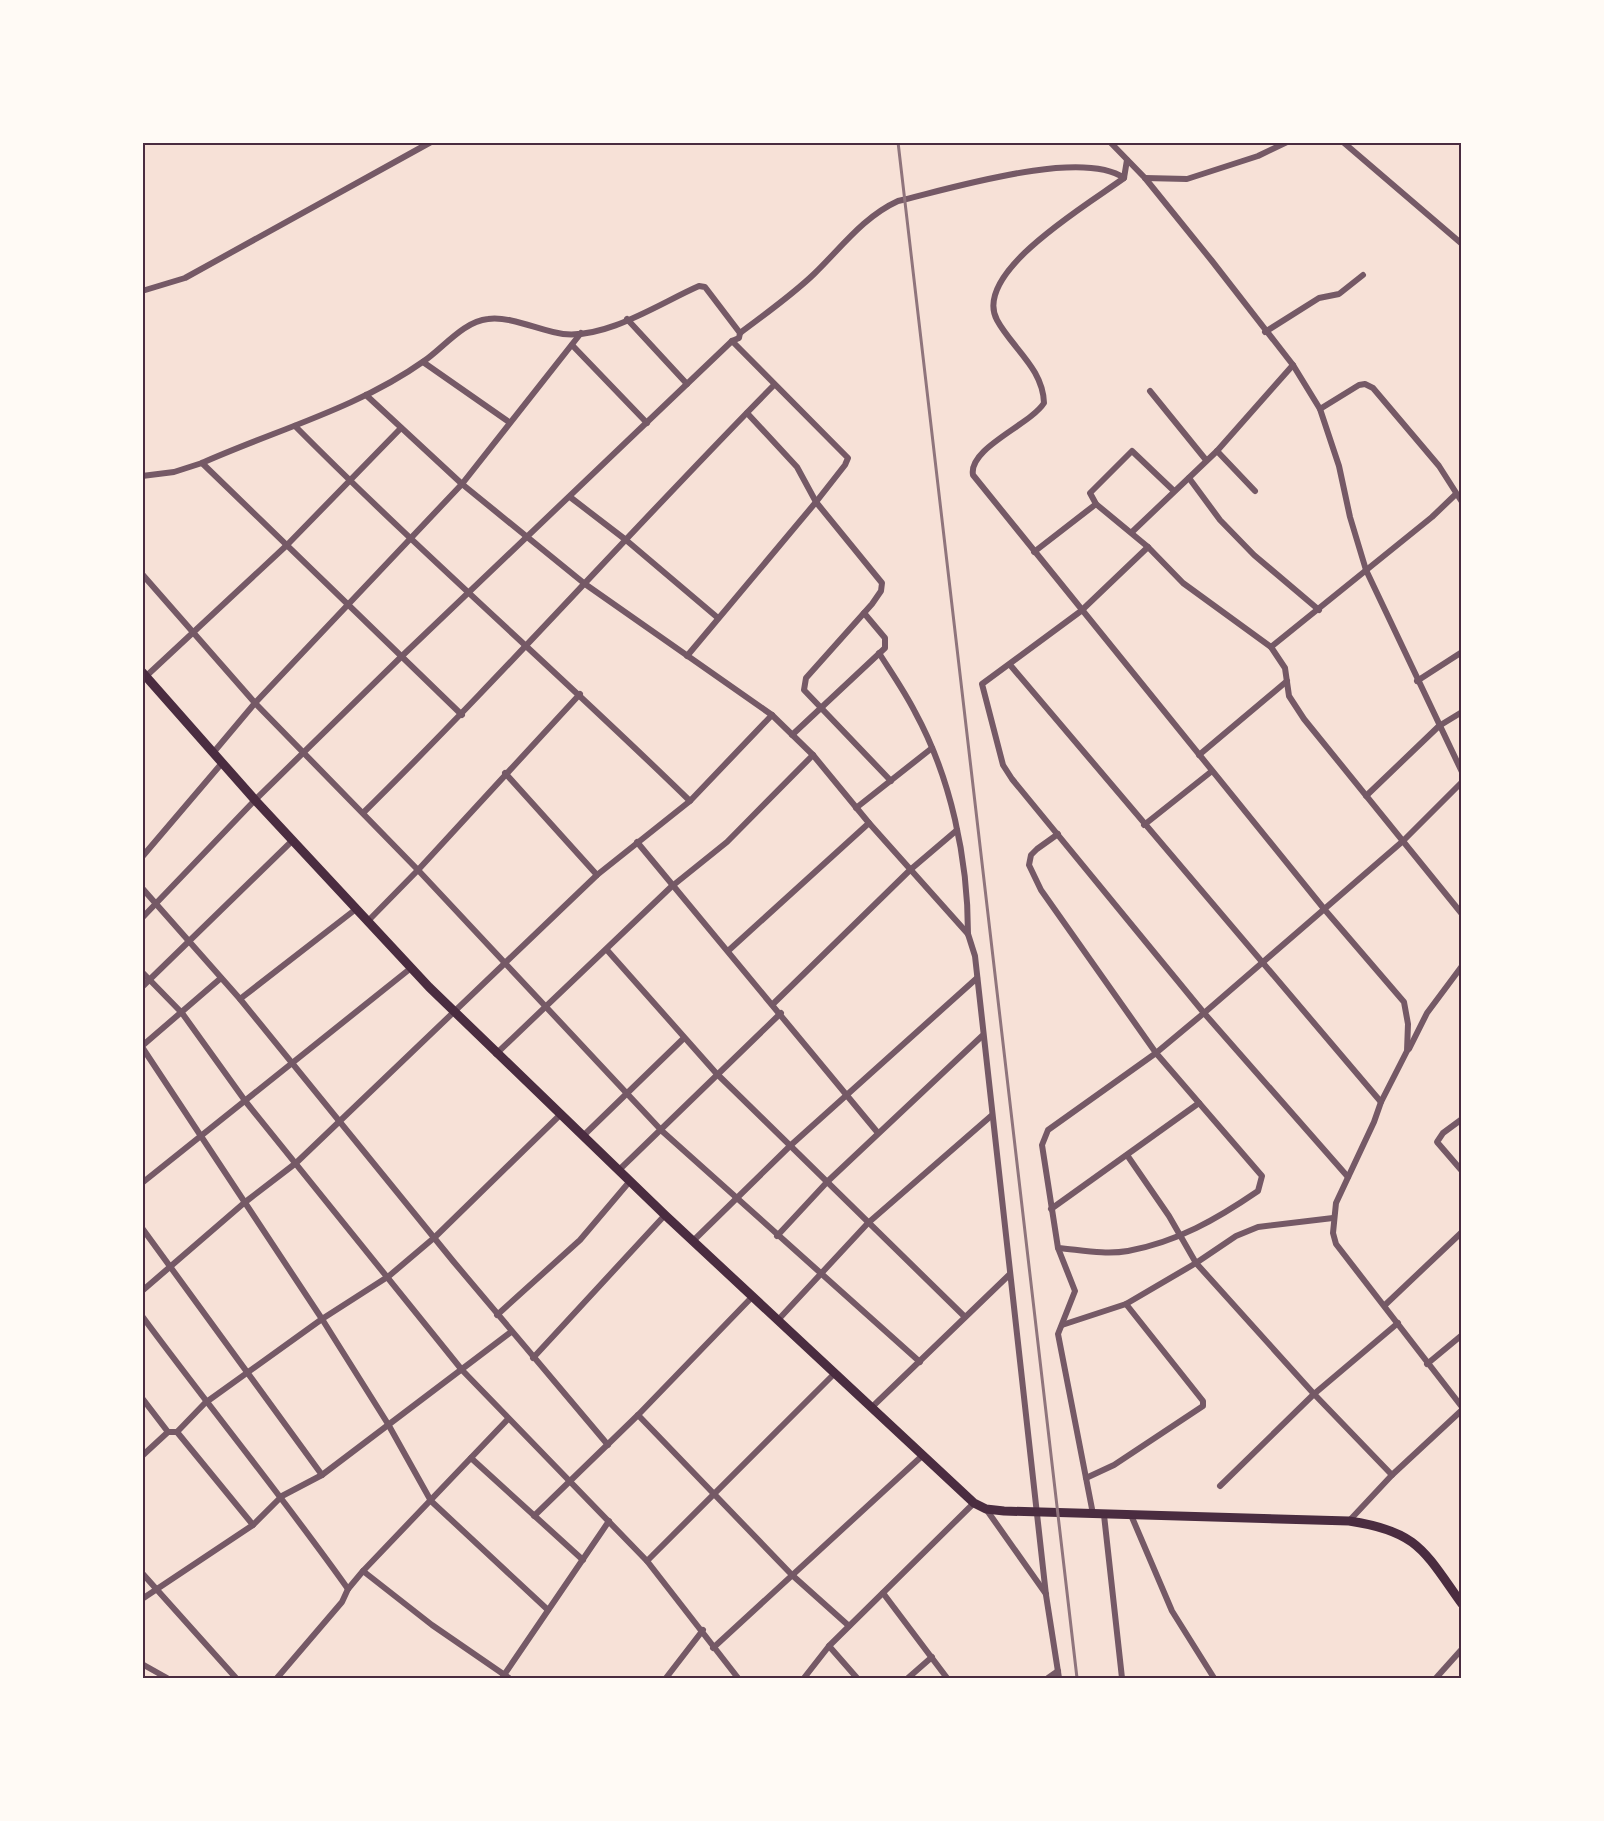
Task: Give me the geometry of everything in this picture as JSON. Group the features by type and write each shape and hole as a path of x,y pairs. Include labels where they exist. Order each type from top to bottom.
{"main road":[{"path":"144,676 356,909 496,1054 834,1374 974,1503 986,1509 1038,1513 1349,1521 1382,1526 1411,1541 1431,1561 1461,1604"}],"street":[{"path":"142,291 185,278 431,142"},
{"path":"1110,142 1145,178 1293,365 1320,410 1339,466 1350,518 1366,570 1461,772"},
{"path":"1145,178 1187,179 1258,156 1287,142"},
{"path":"1343,142 1461,244"},
{"path":"1127,160 1124,178 1025,251 997,287 994,310 997,320 1031,364 1044,403 985,451 975,462 972,470 1081,611 1325,910 1404,1002 1408,1024 1407,1051"},
{"path":"142,918 255,800 402,656 732,341 739,338 740,333 813,275 863,223 882,208 898,201 1026,171 1100,168 1124,178"},
{"path":"1265,332 1319,298 1339,294 1363,275"},
{"path":"142,476 174,472 202,463 366,395 423,362 476,322 489,318 564,334 602,330 699,286 705,287 740,333"},
{"path":"627,319 687,384"},
{"path":"213,753 255,703 462,484 581,333"},
{"path":"687,656 816,502 848,458 732,341"},
{"path":"572,345 647,423"},
{"path":"423,362 509,422"},
{"path":"1132,532 1217,450 1293,365"},
{"path":"1320,410 1359,385 1365,384 1373,388 1439,466 1461,502"},
{"path":"363,813 462,715 774,385"},
{"path":"1150,391 1206,460"},
{"path":"366,395 462,484 585,584 772,715 813,755 856,808 968,934 973,944 1046,1595 1059,1678"},
{"path":"747,413 796,467 816,502 882,583 881,591 804,684 804,690 891,781"},
{"path":"295,426 411,539 580,693 690,801"},
{"path":"144,676 194,633 287,545 401,429"},
{"path":"1217,450 1255,490"},
{"path":"1174,491 1132,451 1091,491 1096,504 1132,532 1198,596 1220,609 1271,647 1285,668 1289,696 1304,718 1461,914"},
{"path":"202,463 462,715"},
{"path":"1189,478 1220,520 1254,555 1319,610"},
{"path":"1271,647 1432,517 1456,494"},
{"path":"570,497 626,540 718,618"},
{"path":"1034,552 1096,504"},
{"path":"1148,547 1081,611 1011,666 982,684 1003,765 1204,1013 1348,1177"},
{"path":"142,574 255,703 418,870 545,1009 662,1131 920,1362"},
{"path":"792,735 885,648 885,638 864,613"},
{"path":"1417,681 1461,652"},
{"path":"879,653 916,713 932,748 957,830 967,898 968,934"},
{"path":"1011,666 1381,1102"},
{"path":"1199,755 1287,681"},
{"path":"368,921 418,870 580,693"},
{"path":"1366,796 1439,726 1461,712"},
{"path":"142,1291 244,1203 296,1163 341,1122 453,1011 597,875 690,801 772,715"},
{"path":"856,808 932,748"},
{"path":"496,1054 671,887 726,842 813,755"},
{"path":"143,856 222,763"},
{"path":"1144,825 1212,771"},
{"path":"506,773 597,875"},
{"path":"1093,1514 1058,1334 1075,1291 1058,1248 1051,1209 1042,1145 1048,1130 1156,1053 1204,1013 1403,841 1461,782"},
{"path":"728,951 869,823"},
{"path":"773,1004 910,870 957,830"},
{"path":"1058,834 1031,855 1029,865 1041,890 1156,1053 1262,1176 1258,1191 1214,1221 1178,1236 1127,1251 1090,1252 1058,1248"},
{"path":"142,987 293,840"},
{"path":"637,842 671,887 781,1013 878,1132"},
{"path":"142,888 240,999 532,1358 608,1445"},
{"path":"240,999 356,909"},
{"path":"607,950 716,1073 964,1316"},
{"path":"1349,1521 1392,1475 1461,1409 1385,1305 1336,1244 1333,1218 1336,1203 1381,1102 1427,1013 1461,966"},
{"path":"142,1183 411,968"},
{"path":"142,972 182,1013 246,1102 389,1276 462,1370 568,1483 647,1561 703,1630 734,1677"},
{"path":"221,978 142,1046 200,1138 322,1319 388,1424 431,1501 548,1610"},
{"path":"694,1240 737,1200 790,1145 977,978"},
{"path":"619,1170 662,1131 716,1073 781,1013"},
{"path":"777,1236 878,1132 982,1036"},
{"path":"583,1136 684,1038"},
{"path":"1051,1209 1199,1103"},
{"path":"142,1456 168,1432 177,1432 205,1403 322,1319 389,1276 435,1238 560,1115"},
{"path":"778,1320 822,1276 868,1223 991,1116"},
{"path":"1461,1119 1443,1133 1437,1142 1461,1170"},
{"path":"1127,1155 1169,1216 1178,1236 1196,1263 1314,1394 1392,1475"},
{"path":"497,1315 580,1240 630,1181"},
{"path":"532,1358 665,1215"},
{"path":"1062,1325 1126,1304 1196,1263 1236,1236 1258,1227 1333,1218"},
{"path":"142,1228 172,1266 322,1475"},
{"path":"1385,1305 1461,1232"},
{"path":"871,1408 1009,1275"},
{"path":"534,1516 638,1415 753,1296"},
{"path":"1086,1478 1105,1471 1203,1406 1203,1401 1126,1304"},
{"path":"142,1316 205,1403 282,1496 348,1589"},
{"path":"1220,1486 1314,1394 1398,1323"},
{"path":"142,1599 253,1526 282,1496 322,1475 511,1332"},
{"path":"1427,1364 1461,1335"},
{"path":"647,1561 834,1374"},
{"path":"142,1398 168,1432"},
{"path":"638,1415 792,1575 849,1626"},
{"path":"280,1677 342,1602 348,1589 363,1571 508,1419"},
{"path":"177,1432 253,1526"},
{"path":"713,1648 922,1456"},
{"path":"471,1458 583,1560"},
{"path":"804,1678 829,1646 974,1503"},
{"path":"986,1509 1046,1595"},
{"path":"1104,1515 1122,1678"},
{"path":"1131,1515 1172,1611 1214,1678"},
{"path":"363,1571 432,1625 505,1677 609,1521"},
{"path":"142,1574 236,1678"},
{"path":"883,1593 947,1678"},
{"path":"666,1678 703,1630"},
{"path":"829,1646 857,1678"},
{"path":"1436,1678 1461,1649"},
{"path":"908,1678 932,1657"},
{"path":"143,1667 167,1678"},
{"path":"1048,1678 1058,1671"}],"railway":[{"path":"898,142 1077,1678"}]}
